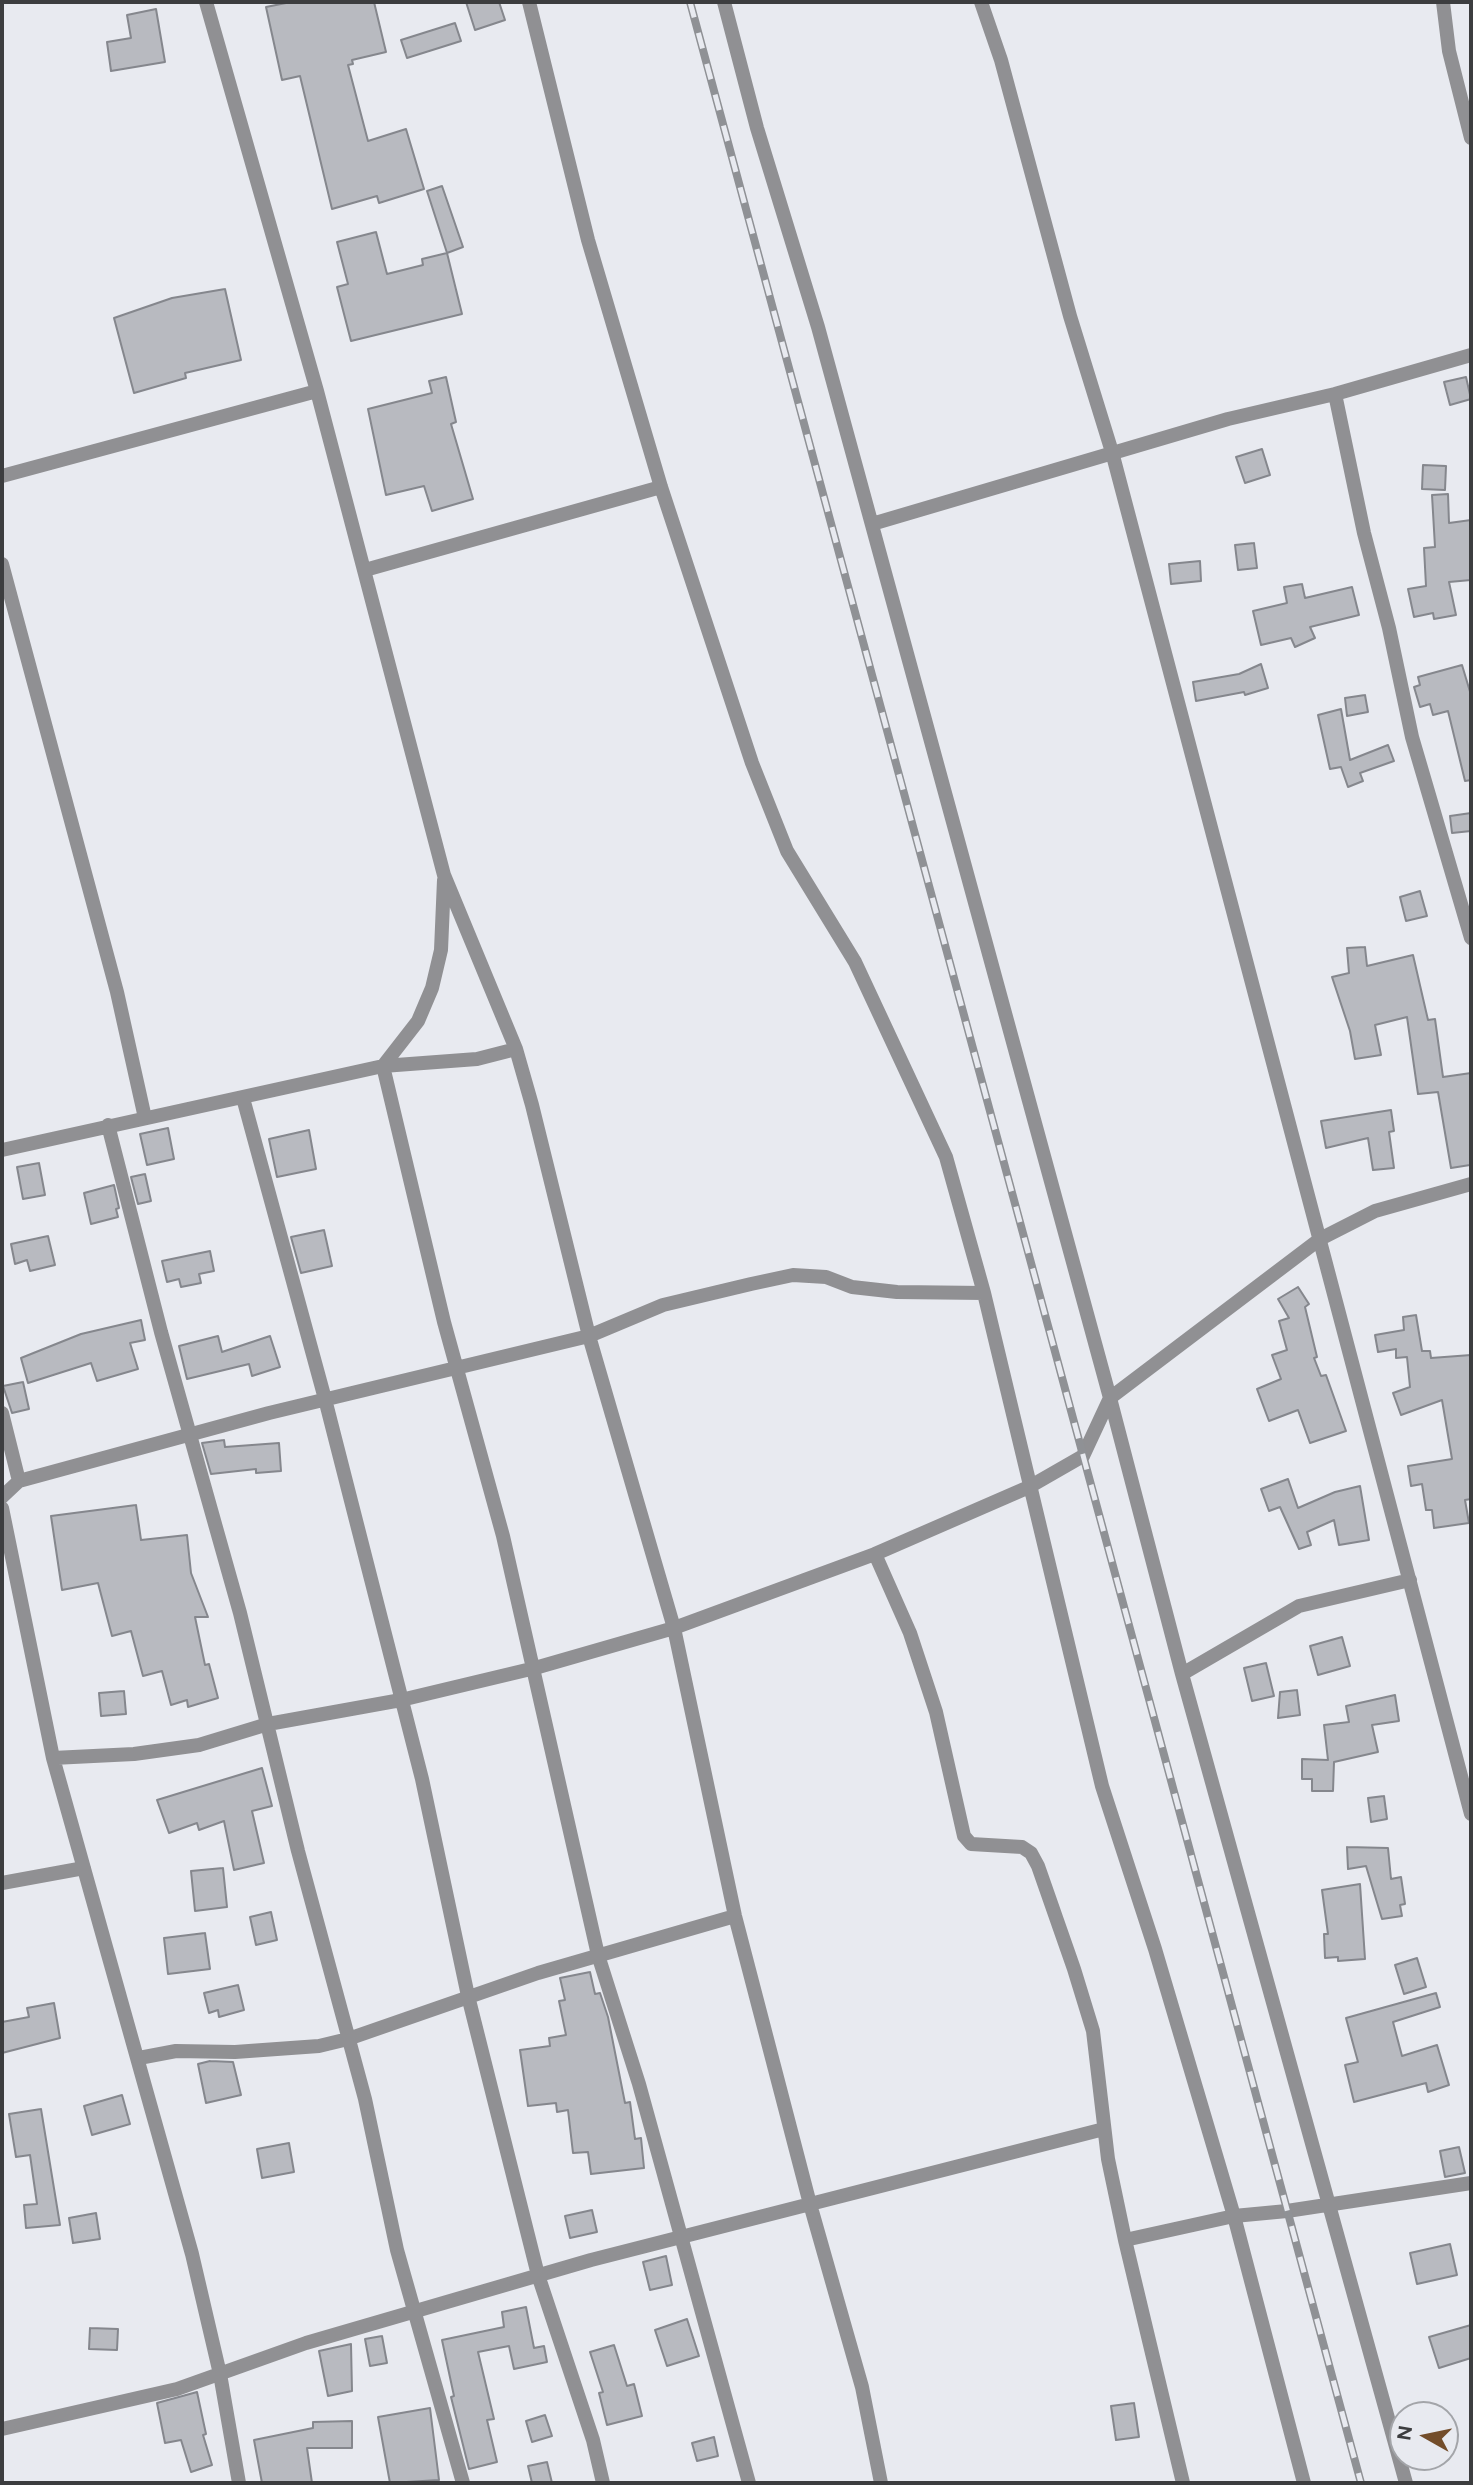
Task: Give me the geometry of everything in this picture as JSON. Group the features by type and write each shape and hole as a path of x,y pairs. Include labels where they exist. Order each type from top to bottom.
{"street":[{"path":"206,2 317,391 444,875 516,1049 589,1336 674,1628 735,1916 810,2204 862,2386 881,2483"},
{"path":"529,2 588,240 660,486 752,763 788,851 855,962 946,1157 984,1293 1102,1786 1156,1949 1234,2216 1304,2483"},
{"path":"724,2 757,128 818,327 1110,1398 1182,1674 1406,2483"},
{"path":"981,2 1001,60 1070,316 1112,452 1471,1814"},
{"path":"1443,2 1450,51 1471,138"},
{"path":"872,524 1228,419 1335,394 1471,355"},
{"path":"2,477 317,391"},
{"path":"1335,394 1364,533 1389,628 1412,737 1471,938"},
{"path":"365,570 660,486"},
{"path":"2,564 117,992 145,1118"},
{"path":"383,1066 418,1021 432,988 441,950 444,875"},
{"path":"2,1150 383,1066 477,1059 516,1049"},
{"path":"383,1066 444,1322 535,1668 598,1955 639,2084 749,2483"},
{"path":"243,1098 325,1399 422,1779 468,1996 538,2275 593,2440 603,2483"},
{"path":"108,1125 365,2099 397,2250 463,2483"},
{"path":"53,1758 134,1755 199,1745 268,1724 401,1700 535,1668 674,1628 875,1554 1029,1487 1083,1456 1110,1398 1320,1239 1375,1211 1471,1184"},
{"path":"2,1497 19,1480 325,1399 589,1336 663,1305 793,1275 826,1277 852,1287 897,1292 984,1293"},
{"path":"2,1413 19,1480"},
{"path":"2,1508 53,1758 192,2254 220,2374 239,2483"},
{"path":"875,1554 909,1633 936,1712 964,1836 971,1844 1021,1847 1031,1853 1038,1866 1093,2031 1101,2078 1104,2129 1125,2240 1183,2483"},
{"path":"1182,1674 1299,1606 1410,1580"},
{"path":"2,1883 84,1868"},
{"path":"139,2058 176,2051 234,2052 319,2046 348,2039 468,1996 598,1955 735,1916"},
{"path":"2,2430 177,2389 414,2309 538,2275 1104,2129"},
{"path":"1125,2240 1234,2216 1287,2211 1471,2183"}],"building":[{"path":"291,2 374,2 386,52 352,60 353,64 348,65 368,141 406,129 424,189 379,203 377,196 332,209 300,76 282,80 266,7"},
{"path":"466,2 499,2 505,20 475,30"},
{"path":"156,9 165,62 111,71 107,42 131,38 127,15"},
{"path":"455,23 461,41 407,58 401,40"},
{"path":"442,186 463,247 447,253 427,191"},
{"path":"376,232 387,274 423,265 422,259 447,253 462,314 351,341 337,287 348,284 337,242"},
{"path":"225,289 241,360 185,373 186,378 134,393 114,318 172,298"},
{"path":"446,377 456,422 451,424 473,499 432,511 424,486 386,495 368,409 432,393 429,381"},
{"path":"1466,377 1471,399 1450,405 1444,382"},
{"path":"1262,449 1270,475 1245,483 1236,457"},
{"path":"1423,465 1446,466 1445,490 1422,489"},
{"path":"1448,494 1449,523 1471,520 1471,580 1449,582 1456,615 1434,619 1433,613 1414,617 1408,589 1426,586 1424,548 1435,547 1432,495"},
{"path":"1254,543 1257,568 1238,570 1235,545"},
{"path":"1200,561 1201,581 1171,584 1169,564"},
{"path":"1302,584 1305,598 1352,587 1359,615 1310,627 1315,638 1295,647 1291,638 1261,645 1253,611 1287,603 1284,587"},
{"path":"1261,664 1268,688 1245,695 1244,692 1196,701 1193,682 1239,674"},
{"path":"1462,665 1471,695 1471,780 1465,781 1448,711 1433,715 1430,704 1420,707 1414,687 1420,685 1418,677"},
{"path":"1365,695 1368,712 1347,716 1345,698"},
{"path":"1341,709 1350,760 1388,745 1394,761 1360,773 1363,781 1348,787 1341,767 1330,769 1318,715"},
{"path":"1471,813 1471,831 1452,833 1450,816"},
{"path":"1420,891 1427,916 1406,921 1400,897"},
{"path":"1365,947 1367,966 1413,955 1428,1020 1435,1019 1443,1077 1471,1073 1470,1165 1451,1168 1438,1092 1418,1094 1407,1017 1375,1025 1381,1055 1355,1059 1350,1031 1332,977 1349,973 1347,948"},
{"path":"1391,1110 1394,1131 1389,1132 1394,1168 1373,1170 1368,1138 1326,1148 1321,1121"},
{"path":"168,1128 174,1159 147,1165 140,1134"},
{"path":"309,1130 316,1169 277,1177 269,1139"},
{"path":"39,1163 45,1195 23,1199 17,1167"},
{"path":"145,1174 151,1201 138,1204 131,1177"},
{"path":"114,1185 119,1208 116,1209 118,1217 91,1224 84,1193"},
{"path":"324,1230 332,1266 301,1273 291,1237"},
{"path":"48,1236 55,1265 30,1271 27,1260 15,1264 11,1244"},
{"path":"210,1251 214,1271 199,1274 201,1283 181,1287 179,1279 167,1282 162,1261"},
{"path":"1298,1287 1309,1304 1305,1307 1317,1357 1314,1358 1321,1376 1326,1375 1346,1431 1310,1443 1298,1410 1269,1421 1257,1389 1281,1379 1272,1355 1287,1350 1279,1321 1289,1318 1278,1299"},
{"path":"1416,1315 1422,1351 1430,1351 1431,1358 1471,1355 1471,1499 1465,1500 1469,1523 1434,1528 1432,1510 1426,1510 1422,1484 1411,1486 1408,1466 1452,1459 1442,1400 1401,1415 1393,1393 1410,1387 1407,1357 1396,1358 1396,1349 1378,1352 1375,1335 1404,1330 1403,1317"},
{"path":"141,1320 145,1340 130,1343 138,1369 97,1381 91,1363 28,1383 21,1358 81,1334"},
{"path":"218,1336 222,1352 270,1336 280,1367 252,1376 249,1364 187,1379 179,1346"},
{"path":"23,1382 29,1409 12,1413 3,1386"},
{"path":"224,1440 225,1447 279,1443 281,1471 256,1473 256,1469 211,1474 202,1443"},
{"path":"1288,1479 1298,1508 1335,1492 1360,1486 1369,1540 1339,1545 1334,1520 1307,1532 1311,1545 1299,1549 1280,1507 1269,1511 1261,1489"},
{"path":"136,1505 141,1540 187,1535 191,1573 208,1617 195,1617 205,1665 209,1664 218,1698 188,1707 187,1700 171,1705 162,1671 143,1676 131,1631 112,1636 98,1583 62,1590 51,1516"},
{"path":"1342,1637 1350,1666 1318,1675 1310,1646"},
{"path":"1266,1663 1274,1696 1252,1701 1244,1668"},
{"path":"1297,1690 1300,1715 1278,1718 1280,1692"},
{"path":"124,1691 126,1714 101,1716 99,1693"},
{"path":"1395,1695 1399,1721 1372,1725 1378,1752 1334,1762 1333,1791 1312,1791 1312,1779 1302,1779 1302,1759 1328,1760 1324,1725 1349,1722 1346,1706"},
{"path":"262,1768 272,1806 252,1811 264,1863 234,1870 224,1821 199,1830 197,1823 169,1833 157,1800"},
{"path":"1384,1796 1387,1819 1371,1822 1368,1798"},
{"path":"1347,1847 1388,1848 1391,1879 1401,1877 1405,1904 1400,1905 1402,1916 1382,1919 1366,1866 1348,1869"},
{"path":"223,1868 227,1907 195,1911 191,1871"},
{"path":"1360,1884 1365,1959 1338,1961 1338,1957 1325,1958 1324,1934 1328,1934 1322,1890"},
{"path":"271,1912 277,1940 256,1945 250,1917"},
{"path":"205,1933 210,1969 168,1974 164,1938"},
{"path":"1417,1958 1426,1987 1404,1994 1395,1965"},
{"path":"590,1972 595,1994 600,1993 608,2017 625,2103 630,2102 635,2139 641,2138 644,2168 591,2174 588,2152 573,2153 568,2110 557,2112 556,2103 528,2106 520,2050 550,2046 549,2038 566,2035 559,2001 565,2000 560,1978"},
{"path":"238,1985 244,2010 219,2017 218,2010 209,2013 204,1993"},
{"path":"1436,1993 1440,2007 1393,2022 1402,2056 1437,2045 1449,2085 1428,2092 1426,2083 1354,2102 1345,2065 1358,2062 1346,2018"},
{"path":"54,2003 60,2038 2,2053 2,2022 29,2017 27,2008"},
{"path":"210,2061 233,2062 241,2095 206,2103 198,2064"},
{"path":"122,2095 130,2124 92,2135 84,2106"},
{"path":"41,2109 60,2225 26,2228 24,2205 37,2204 30,2155 16,2157 9,2114"},
{"path":"289,2143 294,2172 262,2178 257,2149"},
{"path":"1459,2147 1465,2173 1445,2177 1440,2151"},
{"path":"592,2210 597,2232 570,2238 565,2216"},
{"path":"96,2213 100,2239 73,2243 69,2218"},
{"path":"1450,2244 1457,2275 1417,2284 1410,2253"},
{"path":"666,2256 672,2285 650,2290 643,2262"},
{"path":"526,2307 534,2348 544,2346 547,2362 514,2369 509,2346 478,2352 494,2419 487,2420 497,2462 469,2469 451,2397 454,2396 442,2340 504,2327 502,2312"},
{"path":"687,2319 699,2356 667,2366 655,2330"},
{"path":"1471,2325 1471,2358 1439,2368 1429,2337"},
{"path":"90,2328 118,2329 117,2350 89,2349"},
{"path":"382,2336 387,2363 370,2366 365,2339"},
{"path":"351,2344 352,2391 328,2396 319,2351"},
{"path":"614,2345 627,2386 634,2384 642,2416 607,2425 599,2393 603,2392 590,2352"},
{"path":"197,2392 206,2434 203,2435 212,2465 191,2472 181,2440 165,2443 157,2403"},
{"path":"1134,2403 1139,2437 1116,2440 1111,2406"},
{"path":"430,2408 439,2480 390,2483 378,2417"},
{"path":"545,2415 552,2436 532,2442 526,2421"},
{"path":"352,2421 352,2448 307,2448 312,2483 262,2483 254,2440 313,2428 313,2422"},
{"path":"714,2437 718,2456 697,2461 692,2443"},
{"path":"547,2462 552,2483 532,2483 528,2466"}],"railway":[{"path":"690,2 1361,2483"}]}
